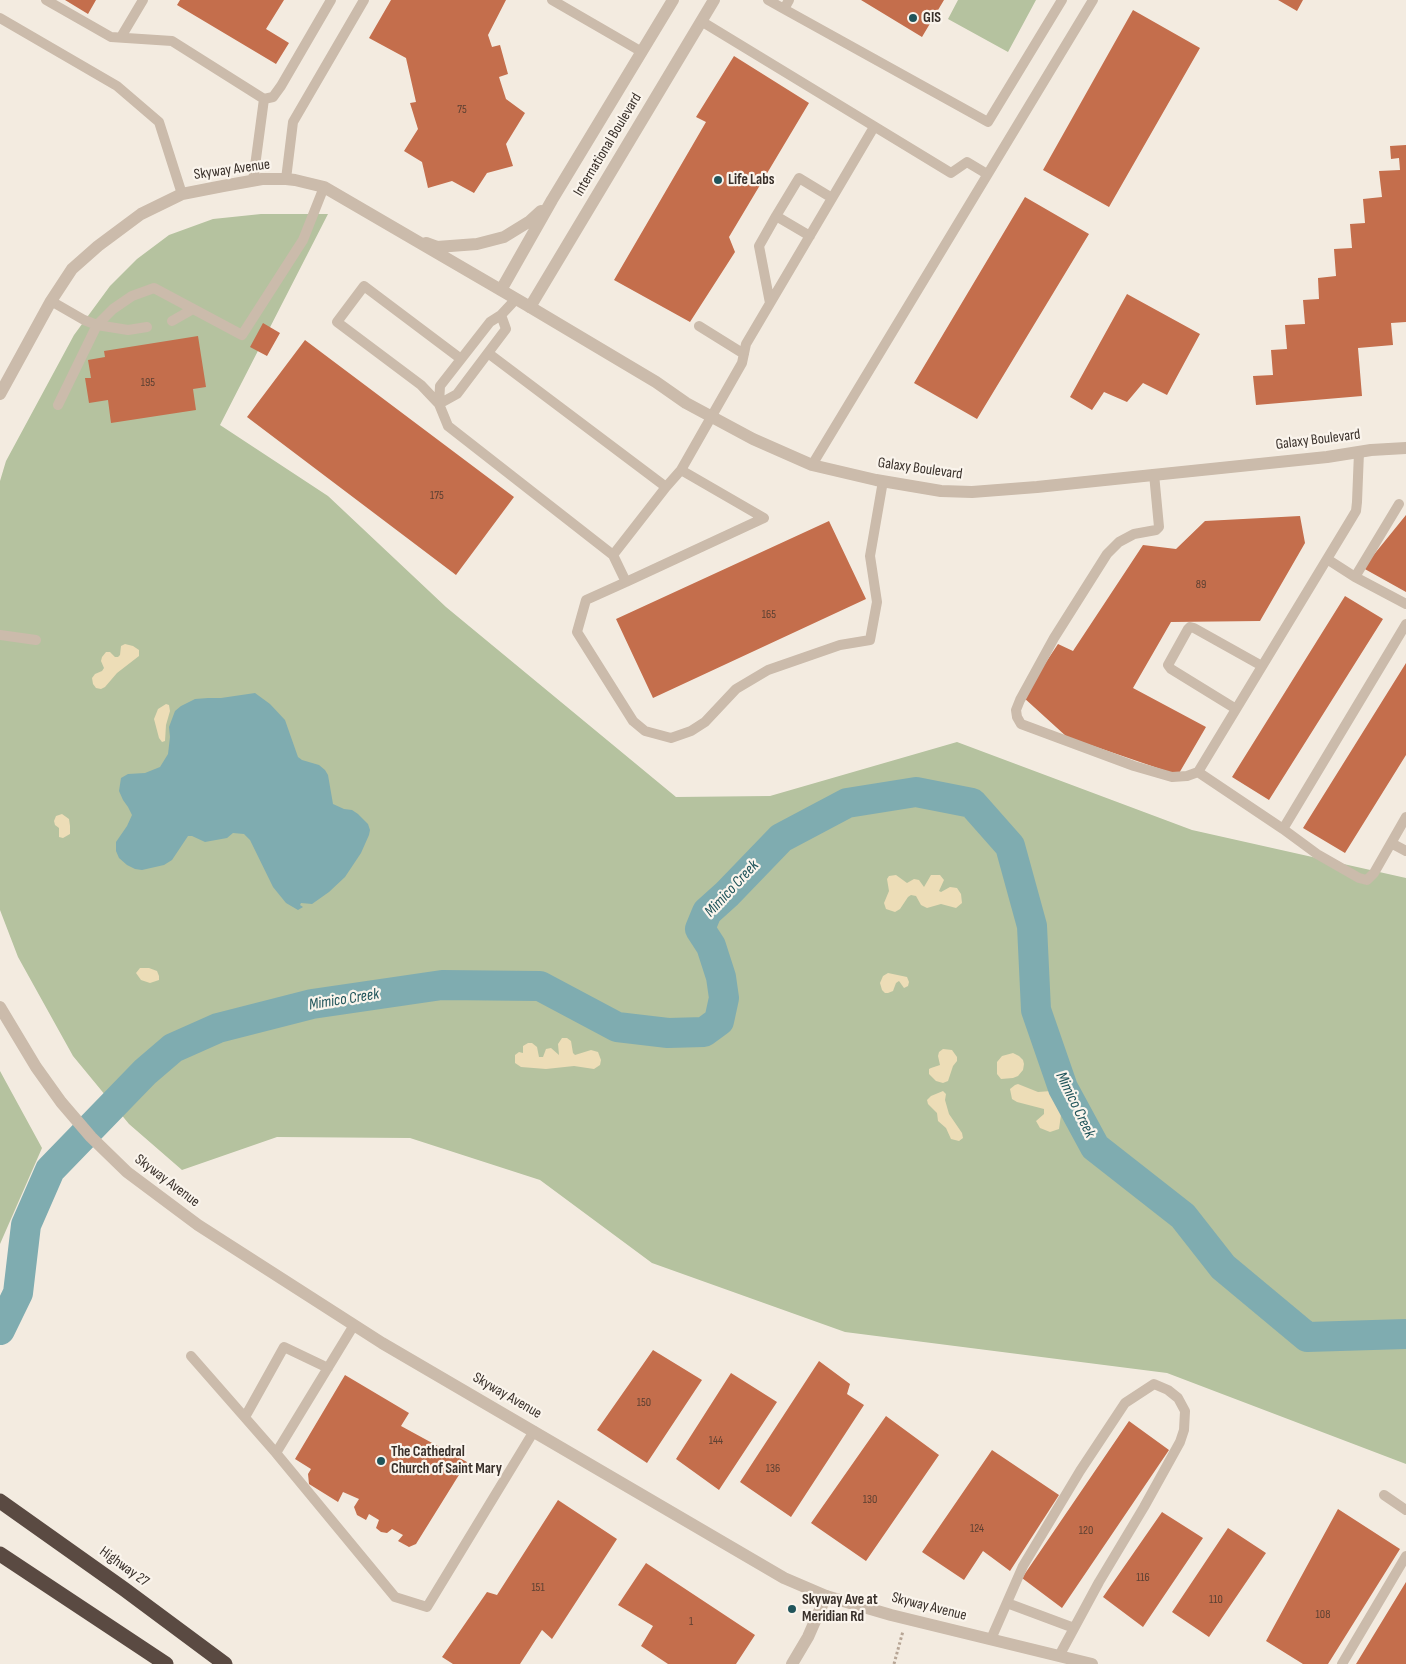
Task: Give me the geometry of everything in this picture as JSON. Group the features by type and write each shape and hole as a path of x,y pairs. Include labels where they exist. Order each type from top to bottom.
{"highway":[{"name":"Highway 27","path":"0,1501 225,1664"},
{"path":"0,1554 166,1664"}],"street":[{"name":"International Boulevard","path":"501,290 552,200 673,0"},
{"name":"International Boulevard","path":"530,308 714,0"},
{"name":"Skyway Avenue","path":"0,394 51,301 72,269 98,246 141,214 182,194 253,181 295,180 324,187 530,308"},
{"path":"407,235 437,246 477,244 504,237 530,221 552,200"},
{"name":"Galaxy Boulevard","path":"530,308 656,382 686,403 753,439 812,466 942,491 972,492 1037,487 1406,448"},
{"name":"Skyway Avenue","path":"0,1007 36,1067 61,1102 127,1172 198,1225 354,1325 784,1578 826,1596 906,1619 1092,1664"},
{"path":"792,1664 808,1637 826,1596"}],"lane":[{"path":"46,0 111,37 172,41 264,99 273,97 281,86 331,0"},
{"path":"121,37 143,0"},
{"path":"286,180 293,122 364,0"},
{"path":"552,0 642,52"},
{"path":"768,0 786,4 988,122 1062,0"},
{"path":"812,466 1093,0"},
{"path":"0,18 117,86 160,122 182,194"},
{"path":"701,21 951,173 967,162 987,174"},
{"path":"253,181 264,99"},
{"path":"612,555 681,470 742,363 746,344 874,127"},
{"path":"770,302 759,246 776,216 799,178 832,198"},
{"path":"58,405 97,325 113,309 132,296 154,288 242,334 303,240 324,187"},
{"path":"776,216 810,236"},
{"path":"461,359 364,286 337,322 420,384 439,404 448,426 612,555 626,582"},
{"path":"439,404 440,386 490,322 501,315 516,299"},
{"path":"51,301 84,320 97,325 128,330 147,327"},
{"path":"172,322 193,309"},
{"path":"439,404 457,394 506,329 501,315"},
{"path":"699,326 744,354"},
{"path":"488,353 666,487"},
{"path":"1154,474 1159,527 1156,530 1134,534 1119,542 1107,554 1054,638 1016,710 1017,718 1021,724 1134,766 1172,777 1180,777 1198,772 1356,511 1359,452"},
{"path":"681,470 764,518 586,600 577,632 633,721 645,731 671,738 691,731 705,722 736,689 768,670 840,645 870,640 877,602 870,556 883,481"},
{"path":"1355,577 1399,504"},
{"path":"1327,559 1355,577 1406,604"},
{"path":"1284,829 1406,624"},
{"path":"1236,709 1171,669 1168,665 1188,630 1190,627 1194,628 1262,666"},
{"path":"0,635 36,640"},
{"path":"1198,772 1284,829 1317,854 1359,878 1367,880 1374,873 1406,817"},
{"path":"1391,843 1406,851"},
{"path":"276,1453 354,1325"},
{"path":"245,1417 284,1347 328,1368"},
{"path":"191,1356 276,1453 396,1597 427,1608 534,1431"},
{"path":"991,1639 1022,1566 1080,1471 1125,1403 1154,1384 1168,1390 1178,1398 1185,1411 1184,1430 1180,1442 1058,1656"},
{"path":"1384,1495 1406,1510"},
{"path":"1342,1664 1406,1556"},
{"path":"1007,1603 1074,1628"}],"path":[{"path":"894,1664 906,1619"}],"green space":[{"path":"958,0 1036,0 1008,52 948,19"},
{"path":"261,214 328,214 220,425 328,496 446,607 676,797 770,796 957,742 1192,830 1406,878 1406,1464 1167,1373 845,1332 652,1263 540,1180 410,1138 277,1137 182,1170 129,1124 73,1056 18,957 0,910 0,481 6,461 74,335 110,286 137,259 169,235 213,219"},
{"path":"0,1071 42,1148 0,1244"}],"sand":[{"path":"125,644 139,650 139,656 117,673 105,687 101,689 96,688 92,678 104,668 101,661 102,657 106,652 110,652 115,657 118,657 121,646"},
{"path":"166,704 169,705 170,711 166,725 165,741 162,742 159,738 154,719 158,709"},
{"path":"62,814 69,819 70,826 70,834 63,838 59,837 59,828 55,825 54,821 56,816"},
{"path":"896,875 907,883 914,879 919,880 924,887 931,875 940,875 944,880 939,891 941,892 950,887 957,888 961,894 962,903 956,908 941,904 927,908 921,905 916,896 911,895 900,909 895,912 886,909 884,903 889,891 887,879 889,876"},
{"path":"140,968 149,968 157,971 159,980 150,983 141,980 136,973"},
{"path":"888,973 907,977 908,986 904,988 899,981 896,983 893,991 885,993 880,983 883,976"},
{"path":"562,1038 567,1038 571,1041 575,1055 591,1050 598,1052 601,1060 600,1065 594,1069 574,1066 546,1069 521,1067 515,1063 515,1055 519,1052 523,1053 523,1046 528,1043 532,1043 537,1047 539,1057 543,1057 546,1049 551,1048 559,1055 558,1044"},
{"path":"943,1049 952,1050 957,1057 957,1061 953,1066 948,1081 943,1083 936,1081 929,1074 929,1069 940,1065 938,1056 939,1052"},
{"path":"1013,1053 1023,1060 1023,1070 1018,1076 1001,1079 997,1074 997,1062 1002,1056"},
{"path":"1018,1084 1038,1092 1051,1091 1056,1094 1059,1099 1061,1115 1059,1129 1050,1132 1040,1128 1036,1121 1044,1114 1044,1109 1012,1099 1010,1089"},
{"path":"943,1091 946,1094 945,1100 949,1114 962,1133 963,1138 959,1141 951,1139 946,1128 938,1121 937,1113 928,1104 927,1100 931,1096"}],"water":[{"path":"255,693 270,704 285,720 298,757 319,765 325,770 328,775 333,804 358,814 368,824 370,830 361,853 345,877 312,904 301,903 300,905 303,907 298,910 286,903 273,887 250,840 244,834 233,833 227,838 205,842 188,836 172,860 164,865 142,870 127,865 119,858 116,851 116,842 132,815 119,791 121,778 128,774 145,773 160,767 168,754 169,727 175,711 195,699 221,698"}],"building":[{"path":"65,0 96,0 88,14"},
{"path":"180,0 284,0 266,29 289,43 276,64 177,5"},
{"path":"391,0 506,0 488,35 492,47 500,45 508,74 499,77 506,99 525,113 506,144 513,166 487,173 474,193 452,181 428,188 422,162 404,151 418,129 410,103 416,102 406,58 369,38"},
{"name":"GIS","path":"861,0 944,0 922,37"},
{"path":"1278,0 1303,0 1297,11"},
{"path":"1133,10 1200,48 1109,207 1043,170"},
{"name":"Life Labs","path":"734,56 809,103 729,237 735,252 690,322 614,280 706,122 696,117"},
{"path":"1406,145 1406,322 1391,323 1393,345 1358,348 1362,396 1256,405 1253,376 1273,375 1271,350 1287,349 1285,325 1305,324 1303,300 1319,299 1318,278 1336,276 1334,249 1352,248 1350,224 1365,223 1363,199 1382,197 1379,171 1400,170 1399,158 1391,159 1390,146"},
{"path":"1025,197 1089,234 977,419 914,383"},
{"path":"1127,294 1200,334 1167,395 1143,383 1127,402 1104,392 1092,410 1070,397"},
{"path":"263,323 280,333 267,356 250,347"},
{"path":"198,336 206,387 193,389 196,410 111,423 108,400 89,403 85,378 91,378 88,360 105,357 104,351"},
{"path":"305,340 514,497 456,575 247,417"},
{"path":"1406,515 1406,592 1363,568"},
{"path":"1300,516 1305,543 1260,621 1171,622 1133,688 1206,727 1178,775 1067,737 1023,697 1058,644 1073,651 1143,545 1176,549 1205,521"},
{"path":"829,521 866,599 653,698 616,619"},
{"path":"1345,596 1383,619 1269,800 1232,777"},
{"path":"1406,663 1406,755 1345,853 1303,828"},
{"path":"653,1350 702,1380 647,1463 597,1430"},
{"path":"819,1361 850,1384 847,1394 864,1405 791,1517 740,1482"},
{"path":"731,1373 777,1402 719,1490 676,1459"},
{"name":"The Cathedral Church of Saint Mary","path":"345,1375 409,1413 401,1426 467,1462 416,1544 409,1547 398,1541 403,1535 392,1529 387,1533 381,1532 376,1528 379,1520 369,1514 366,1520 357,1515 354,1507 359,1499 343,1492 338,1502 309,1484 308,1474 311,1469 295,1459"},
{"path":"886,1416 939,1455 866,1561 811,1523"},
{"path":"1129,1421 1169,1450 1062,1608 1022,1578"},
{"path":"992,1450 1059,1495 1010,1571 983,1551 964,1580 922,1552"},
{"path":"558,1500 617,1539 552,1639 542,1630 520,1664 453,1664 442,1657 487,1592 497,1595"},
{"path":"1338,1509 1400,1549 1328,1664 1303,1664 1266,1641"},
{"path":"1162,1512 1203,1538 1143,1627 1103,1597"},
{"path":"1228,1528 1266,1553 1209,1637 1172,1612"},
{"path":"646,1563 755,1635 736,1664 668,1664 641,1646 653,1626 618,1605"},
{"path":"1406,1582 1406,1664 1356,1664"}],"waterway":[{"name":"Mimico Creek","path":"0,1330 18,1293 26,1225 50,1170 145,1072 173,1048 218,1028 312,1004 442,985 540,986 617,1027 668,1033 704,1032 719,1021 724,998 721,977 711,946 700,929 707,912 781,838 847,803 916,792 972,803 1010,846 1032,926 1036,1010 1063,1088 1095,1147 1183,1216 1223,1267 1307,1337 1406,1334"}],"place":[{"name":"GIS","path":"913,18"},
{"name":"Life Labs","path":"718,180"},
{"name":"The Cathedral Church of Saint Mary","path":"381,1461"},
{"name":"Skyway Ave at Meridian Rd","path":"792,1609"}]}
